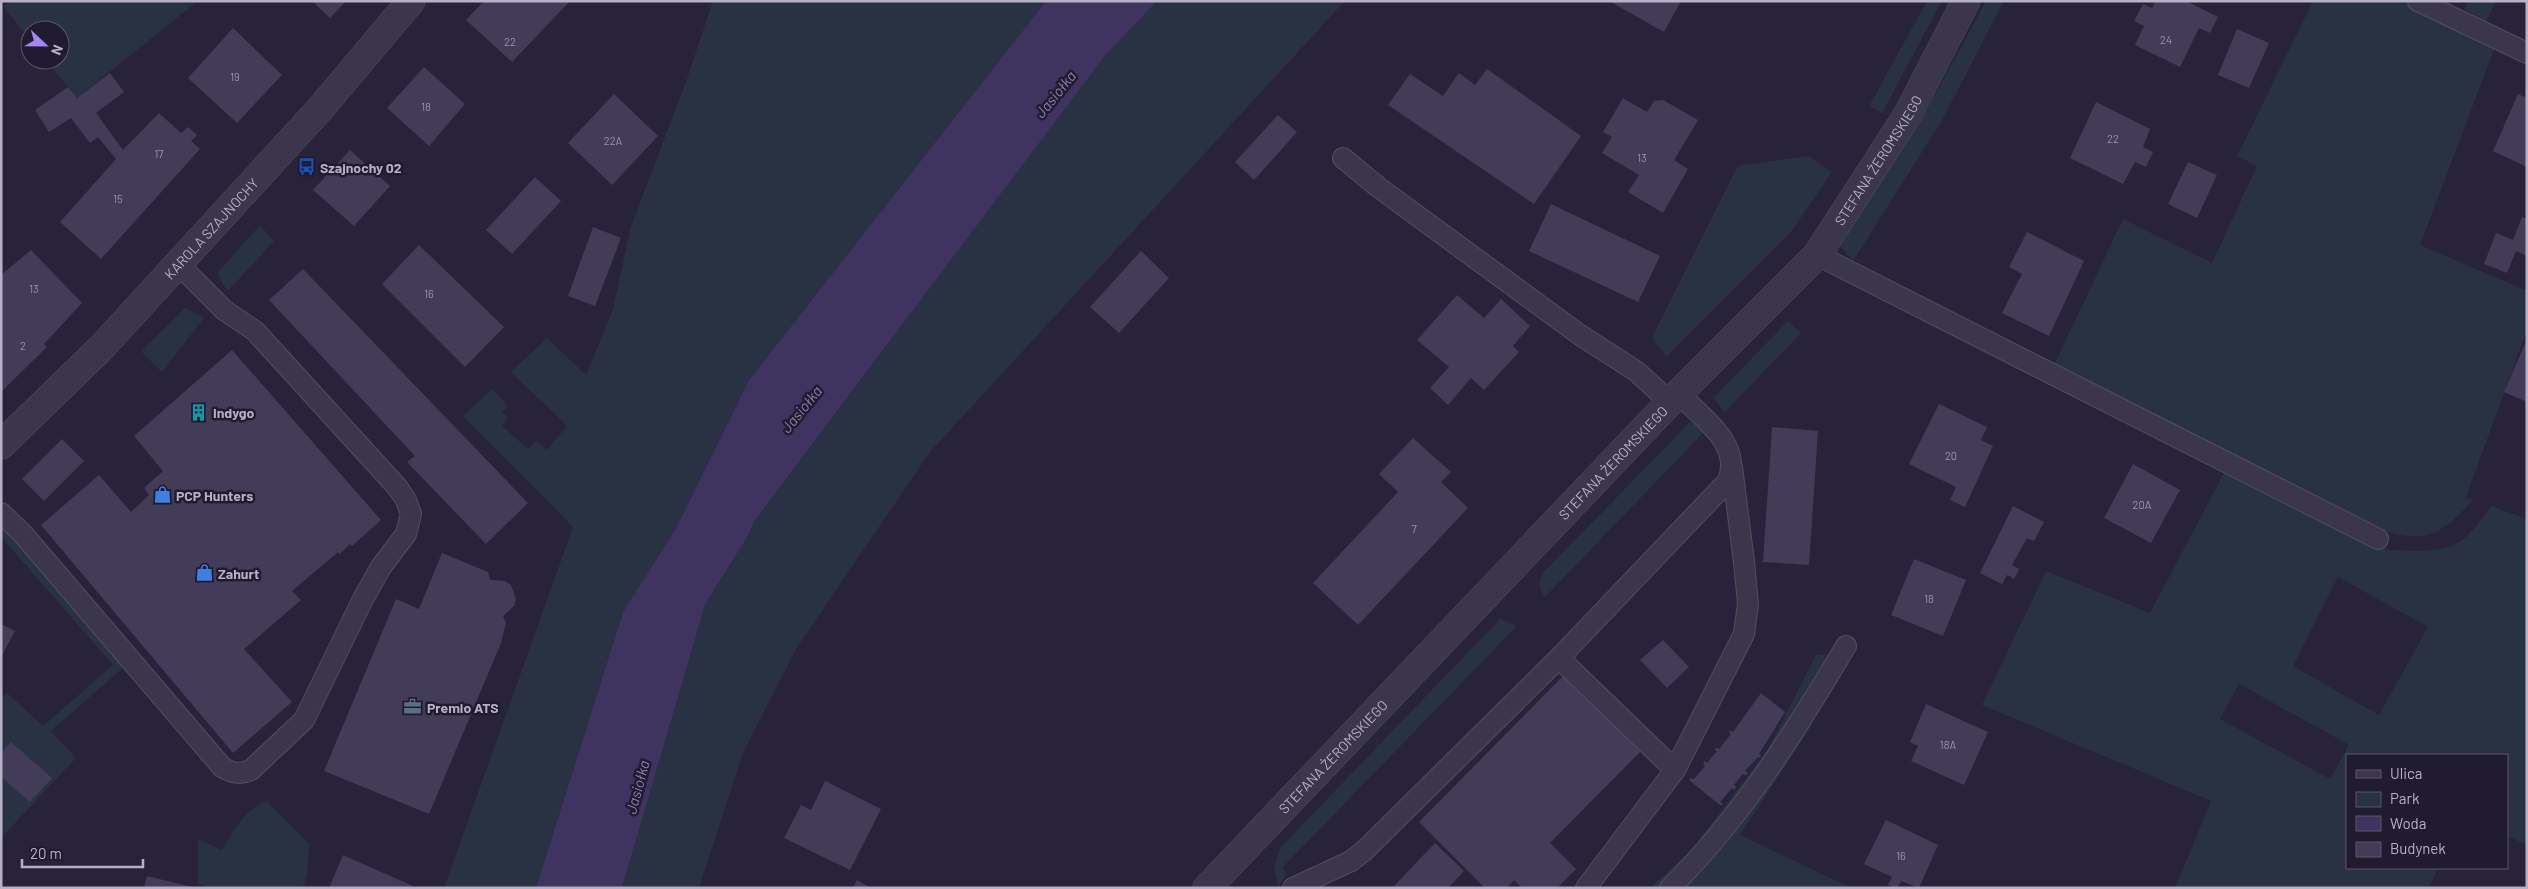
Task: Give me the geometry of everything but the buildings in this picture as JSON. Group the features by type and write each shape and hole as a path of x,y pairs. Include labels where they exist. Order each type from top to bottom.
{"street":[{"name":"KAROLA SZAJNOCHY","path":"1,445 101,348 320,109 411,1"},
{"name":"STEFANA ŻEROMSKIEGO","path":"1207,888 1674,398 1817,255 1908,114 1966,1"}],"lane":[{"path":"2418,1 2527,53"},
{"path":"1343,158 1378,187 1580,335 1674,398 1723,440 1730,453 1748,604 1744,634 1676,770 1586,888"},
{"path":"1817,255 2378,539"},
{"path":"1,513 22,533 222,767 242,774 251,770 304,720 363,599 381,567 406,534 411,521 409,505 398,488 255,330 224,310 178,264"},
{"path":"1293,888 1351,861 1364,851 1559,658 1720,492 1728,481 1732,467"},
{"path":"1670,888 1700,859 1744,803 1812,704 1846,646"},
{"path":"1559,658 1676,770"}],"green space":[{"path":"11,1 198,1 77,98 54,70 70,70 70,20 20,20 20,27 3,6"},
{"path":"713,1 1046,1 749,380 676,528 623,612 536,888 444,888 573,527 463,416 492,389 508,406 502,412 508,417 502,426 528,449 536,441 547,450 567,426 511,372 547,338 586,375 613,309 631,226 687,79"},
{"path":"1157,1 1345,1 930,452 796,649 743,753 699,888 622,888 705,605 749,534 755,520 1104,57"},
{"path":"1927,1 1942,1 1882,113 1869,106"},
{"path":"1986,1 2004,1 1941,122 1853,261 1840,245 1926,111"},
{"path":"2313,1 2401,1 2495,47 2420,245 2527,291 2527,330 2466,497 2473,500 2450,523 2440,530 2429,534 2406,536 2375,528 2053,367 2123,219 2212,263 2257,166 2237,156"},
{"path":"2468,1 2496,1 2486,22 2464,10"},
{"path":"1808,156 1832,172 1791,232 1666,357 1652,338 1738,166"},
{"path":"260,225 274,241 228,291 220,280 218,272"},
{"path":"185,308 204,318 162,372 141,351"},
{"path":"1788,321 1801,333 1725,412 1713,398"},
{"path":"1690,422 1699,424 1706,430 1545,597 1540,586 1542,574"},
{"path":"2225,471 2389,550 2425,551 2446,548 2460,542 2474,529 2491,506 2527,519 2527,845 2508,836 2508,754 2346,754 2346,869 2438,869 2429,888 2175,888 2211,801 1982,705 2046,571 2150,613","holes":["2338,577 2428,627 2379,715 2293,666","2239,684 2349,745 2330,779 2220,719"]},
{"path":"1,530 16,539 126,665 51,731 76,758 1,838 1,699 7,693 43,726 113,665 1,537"},
{"path":"1500,619 1517,626 1283,867 1286,875 1278,887 1274,868 1280,848"},
{"path":"1828,654 1771,751 1693,853 1658,888 1650,888 1692,849 1768,749 1816,655"},
{"path":"1808,723 1812,725 1740,835 1852,888 1682,888"},
{"path":"266,801 309,844 307,875 303,888 211,888 198,884 198,839 222,850 235,828 245,816"}],"water":[{"name":"Jasiołka","path":"1046,1 1157,1 1104,57 755,520 749,534 705,605 622,888 536,888 623,612 676,528 749,380"}],"place":[{"name":"Szajnochy 02","path":"306,167"},
{"name":"Indygo","path":"199,412"},
{"name":"PCP Hunters","path":"162,495"},
{"name":"Zahurt","path":"204,573"},
{"name":"Premio ATS","path":"413,707"}]}
